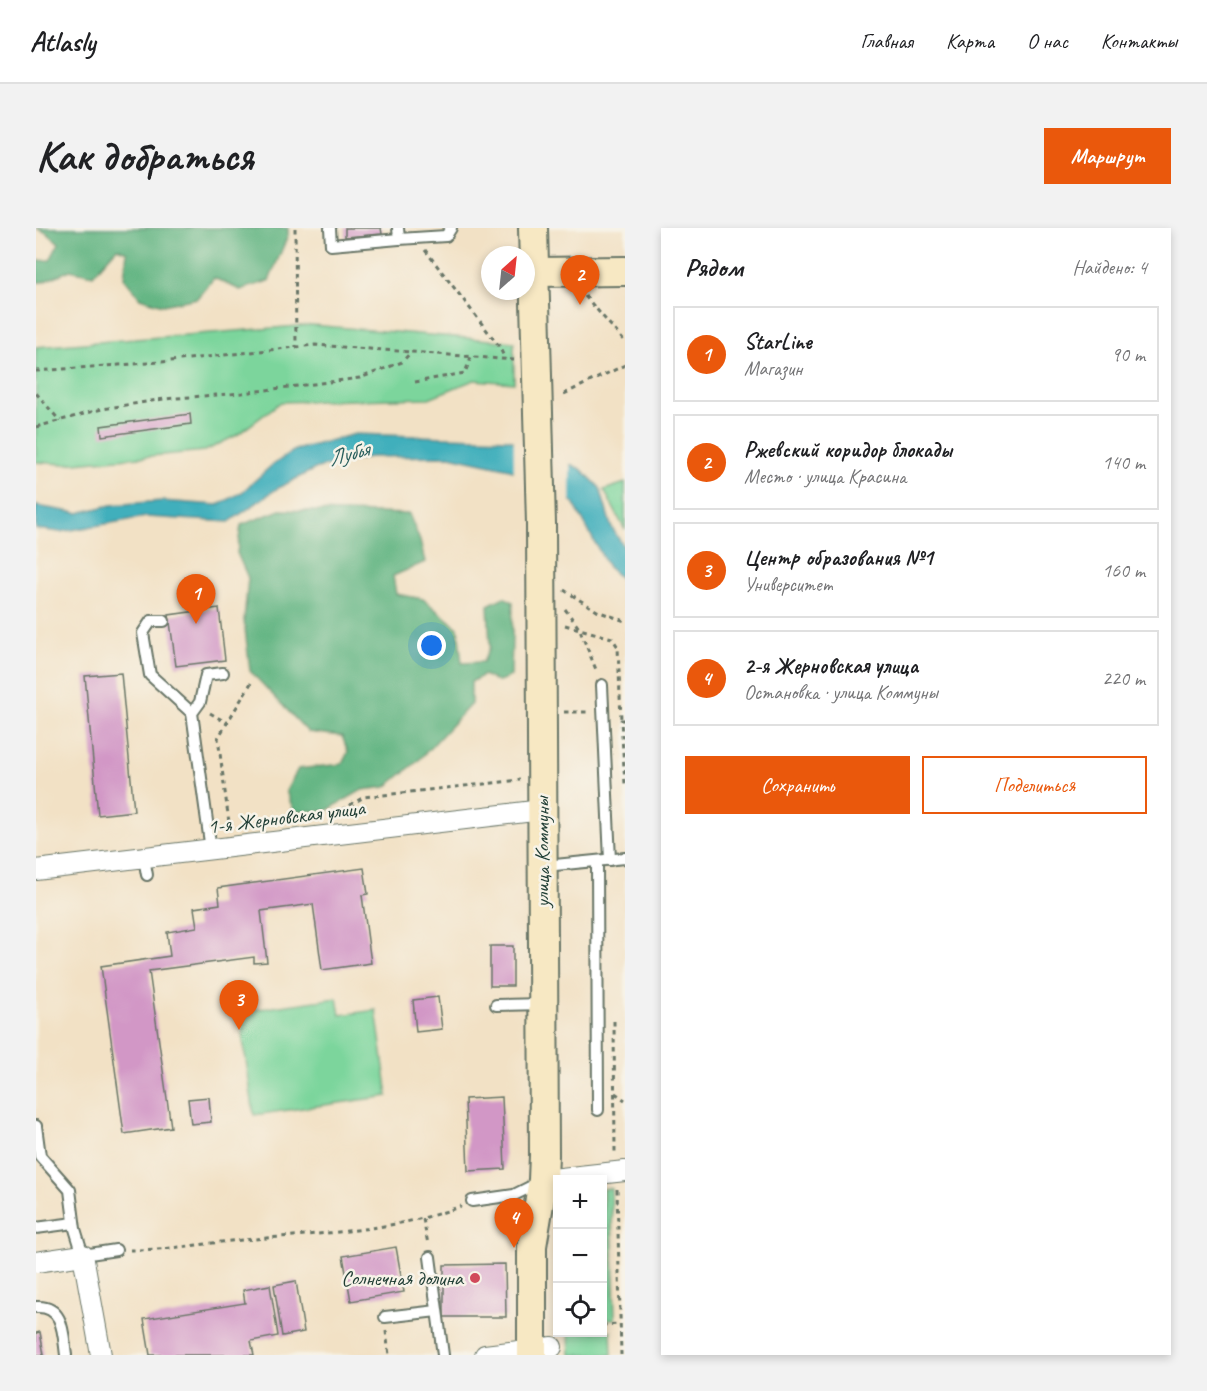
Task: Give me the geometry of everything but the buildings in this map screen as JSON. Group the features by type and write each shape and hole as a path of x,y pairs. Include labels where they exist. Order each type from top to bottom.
{"main road":[{"path":"533,228 533,246"},
{"path":"535,272 625,271"},
{"path":"535,279 552,400"},
{"name":"улица Коммуны","path":"542,1351 552,1245 550,1210 543,1180 541,524 552,400"}],"street":[{"name":"1-я Жерновская улица","path":"36,870 145,866 210,842 235,836 372,838 542,810"},
{"path":"543,1180 621,1178"},
{"path":"36,1262 83,1255 101,1355"},
{"path":"485,1355 542,1351"}],"lane":[{"path":"330,228 331,245 399,233 420,238 446,236 451,228"},
{"path":"164,621 151,621 143,633 150,675 195,709"},
{"path":"210,842 195,709 206,675 223,673"},
{"path":"602,685 610,860"},
{"path":"542,867 625,858"},
{"path":"597,861 598,1110"},
{"path":"496,1005 543,1005"},
{"path":"36,1126 40,1156 70,1190 74,1223 83,1255 116,1250"},
{"path":"472,1201 514,1195 543,1180"},
{"path":"36,1228 74,1223"},
{"path":"430,1257 443,1355"},
{"path":"36,1307 48,1307 57,1313 61,1321 66,1355"},
{"path":"385,1317 437,1311"}],"path":[{"path":"295,228 296,347"},
{"path":"420,238 427,255 499,346 505,359"},
{"path":"583,294 625,342"},
{"path":"36,371 160,362 315,345 519,360"},
{"path":"36,427 102,409 164,399 242,393 360,378 402,362 411,352"},
{"path":"415,382 465,373 471,357"},
{"path":"552,400 625,365"},
{"path":"36,393 60,421"},
{"path":"562,589 597,610 625,621"},
{"path":"562,605 579,628 602,685"},
{"path":"563,624 612,638 618,647 625,784"},
{"path":"210,842 235,836 218,738 251,683"},
{"path":"195,709 227,723"},
{"path":"327,819 364,797 522,780"},
{"path":"615,1093 625,1100"},
{"path":"621,1178 619,1324 621,1355"},
{"path":"116,1250 166,1250 220,1242 293,1237 423,1219 472,1201"},
{"path":"423,1219 430,1257"},
{"path":"385,1317 389,1355"},
{"path":"607,1325 619,1324"}],"green space":[{"path":"36,228 288,228 288,235 269,281 240,290 214,278 197,298 163,305 140,298 124,278 127,252 117,248 93,275 70,270 43,282 36,282 36,261 50,260 59,243 47,233"},
{"path":"311,325 514,342 514,383 474,380 429,398 281,402 237,435 205,451 64,464 36,462 36,347"},
{"path":"625,483 625,530 604,490"},
{"path":"280,510 409,514 420,541 425,562 393,576 396,594 423,599 458,628 462,663 483,662 490,647 488,605 504,597 513,602 511,676 497,682 484,675 471,682 471,704 418,761 386,787 362,790 326,811 294,811 286,791 298,769 342,764 348,752 342,736 308,732 250,671 244,620 248,578 237,553 241,525"},
{"path":"337,998 340,1015 376,1010 388,1096 254,1115 239,1012"},
{"path":"607,1188 611,1188 615,1319 607,1319"},
{"path":"607,1331 611,1331 612,1355 570,1355 569,1337 607,1337"}],"water":[{"name":"Лубья","path":"355,434 509,439 581,469 600,488 611,526 625,549 625,582 608,567 573,502 510,469 450,456 370,457 317,468 278,488 229,522 146,517 60,532 36,529 36,506 78,513 111,505 162,501 218,505 241,493 271,466 295,450"}],"pier":[{"path":"514,438 570,461 570,504 514,475"}],"place":[{"name":"Ржевский коридор блокады","path":"580,305"},
{"name":"StarLine","path":"196,624"},
{"name":"Центр образования №1","path":"239,1030"},
{"name":"2-я Жерновская улица","path":"514,1248"},
{"name":"Солнечная долина","path":"475,1278"}]}
